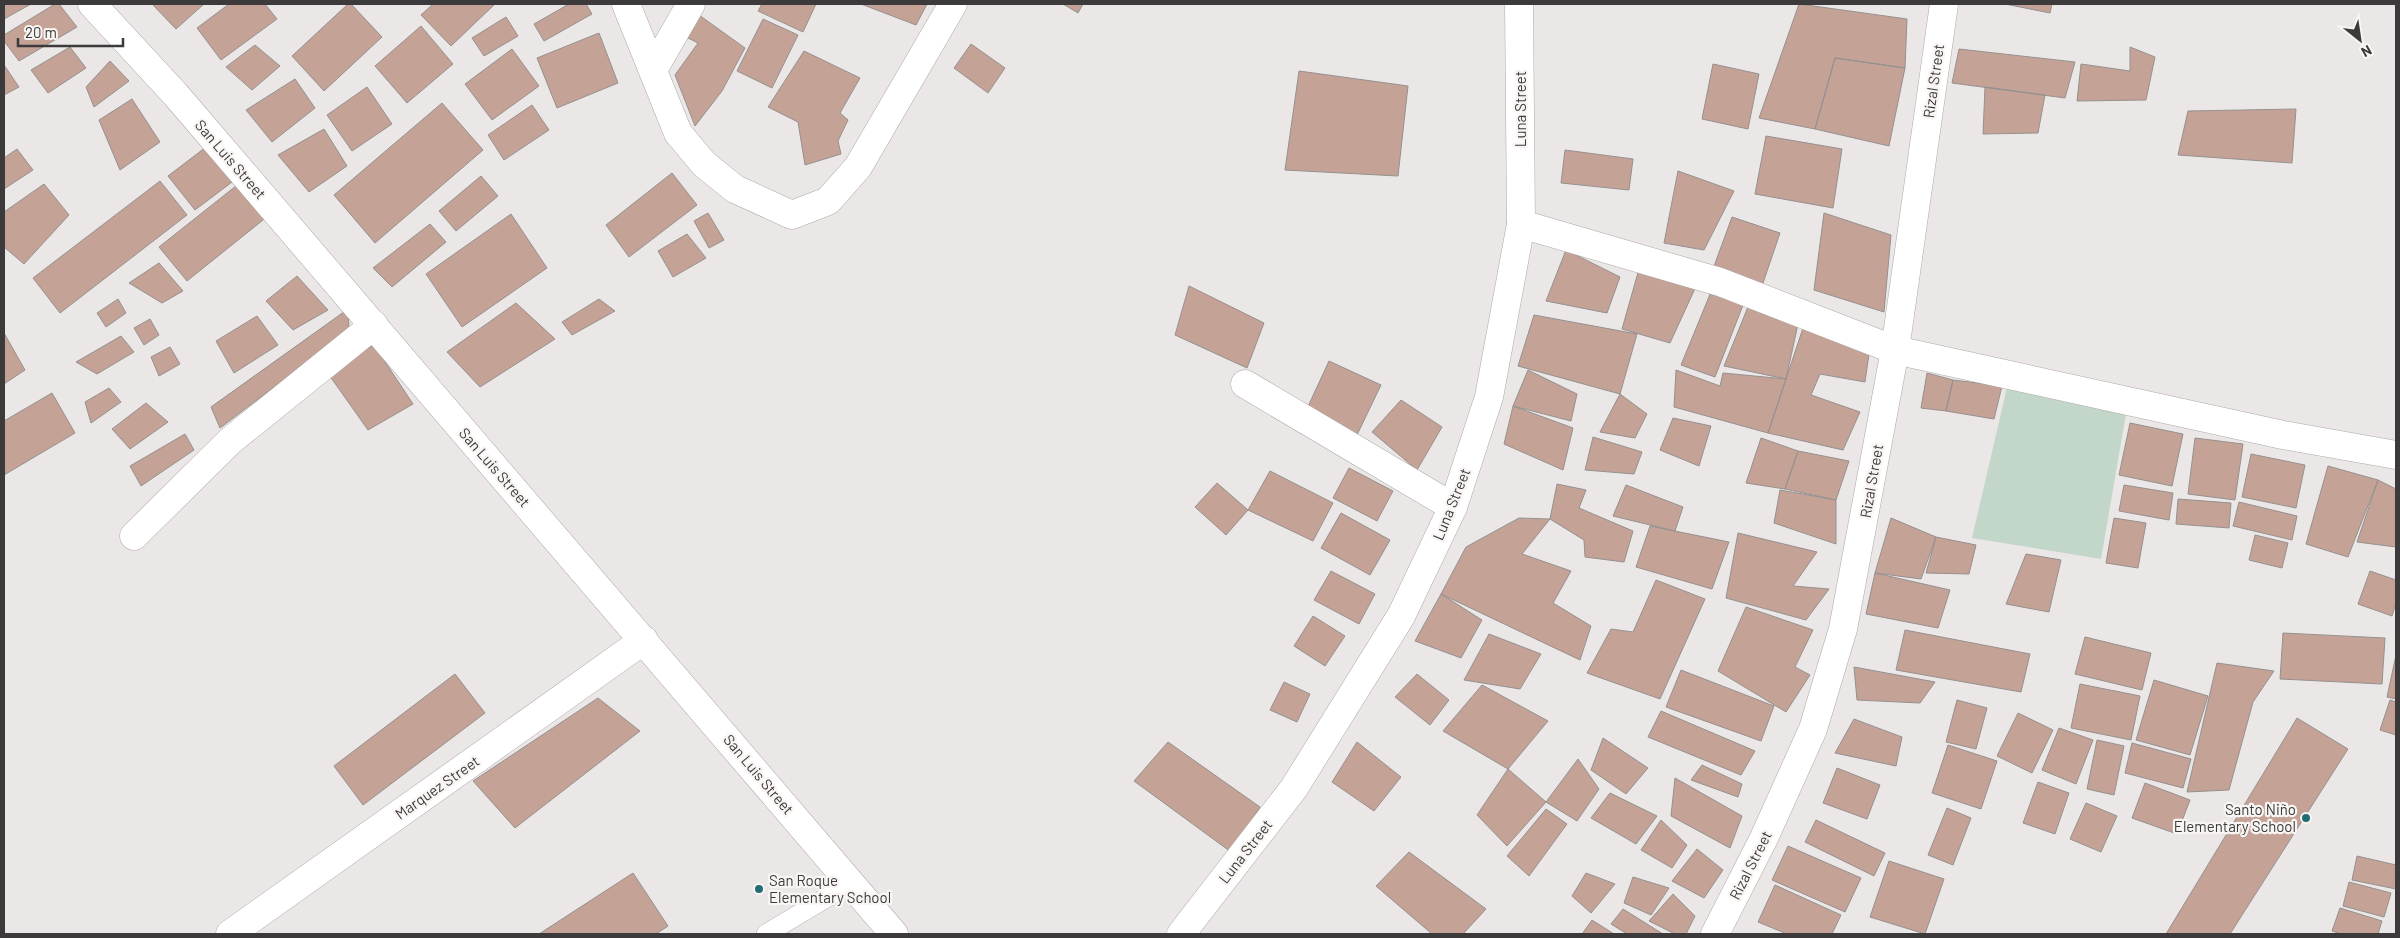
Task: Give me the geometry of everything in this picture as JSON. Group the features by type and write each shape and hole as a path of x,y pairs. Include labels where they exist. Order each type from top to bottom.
{"street":[{"name":"San Luis Street","path":"92,4 176,95 894,934"},
{"path":"626,4 678,133 704,164 735,189 792,214 828,200 858,167 953,4"},
{"path":"654,70 691,4"},
{"name":"Luna Street","path":"1181,934 1294,788 1401,616 1453,508 1489,397 1521,224 1519,4"},
{"name":"Rizal Street","path":"1715,934 1764,838 1814,729 1843,629 1895,350 1944,4"},
{"path":"1521,224 1720,282 1895,350 2284,435 2396,455"},
{"path":"134,536 230,441 374,325"},
{"path":"1245,384 1453,508"},
{"name":"Marquez Street","path":"230,934 644,640"}],"lane":[{"path":"766,934 851,883"}],"green space":[{"path":"2008,383 2127,408 2101,559 1972,538"}],"building":[{"path":"4,4 31,4 4,19"},
{"path":"55,4 59,4 77,27 19,61 4,41 4,35"},
{"path":"152,4 204,4 176,29"},
{"path":"229,4 265,4 277,19 221,60 197,28"},
{"path":"348,4 351,4 382,37 324,91 292,56"},
{"path":"433,4 495,4 451,46 421,15"},
{"path":"569,4 586,4 592,14 544,41 534,24"},
{"path":"762,4 816,4 803,32 758,11"},
{"path":"861,4 927,4 916,25"},
{"path":"1063,4 1083,4 1078,13"},
{"path":"1799,4 1907,19 1905,68 1835,58 1815,129 1759,118"},
{"path":"2005,4 2052,4 2050,13"},
{"path":"699,15 745,48 722,91 695,126 675,75 698,43 684,36"},
{"path":"506,17 518,36 484,56 472,38"},
{"path":"763,19 798,35 772,88 737,71"},
{"path":"421,26 453,64 407,103 375,66"},
{"path":"599,33 618,83 557,108 537,58"},
{"path":"971,44 1005,68 988,93 954,68"},
{"path":"255,45 280,66 252,90 226,67"},
{"path":"70,47 86,68 48,93 31,70"},
{"path":"2130,47 2155,57 2146,100 2077,101 2081,64 2130,71"},
{"path":"512,49 539,86 492,120 465,84"},
{"path":"1959,49 2075,62 2065,98 1952,83"},
{"path":"804,51 860,78 840,113 848,120 838,141 841,154 805,165 798,122 768,107"},
{"path":"1835,58 1905,68 1889,146 1815,129"},
{"path":"110,61 129,81 94,107 86,87"},
{"path":"1713,64 1759,74 1748,129 1702,119"},
{"path":"4,65 19,87 4,95"},
{"path":"1299,71 1408,86 1398,176 1285,170"},
{"path":"295,79 315,108 272,142 246,110"},
{"path":"367,87 392,124 352,151 327,115"},
{"path":"1985,87 2045,95 2038,133 1983,134"},
{"path":"132,99 160,142 120,170 99,120"},
{"path":"442,103 483,150 375,243 334,195"},
{"path":"532,105 549,130 504,160 488,135"},
{"path":"2296,109 2292,163 2178,155 2188,111"},
{"path":"324,129 347,166 309,192 278,155"},
{"path":"1766,136 1842,149 1833,208 1755,194"},
{"path":"210,144 236,179 195,210 168,176"},
{"path":"17,149 33,170 4,189 4,158"},
{"path":"1565,150 1633,159 1629,190 1561,183"},
{"path":"1678,171 1734,191 1704,250 1664,243"},
{"path":"672,173 697,205 629,257 606,225"},
{"path":"481,176 498,196 456,231 439,211"},
{"path":"246,178 273,212 187,281 159,247"},
{"path":"160,181 187,215 60,313 33,278"},
{"path":"44,184 69,215 24,264 4,247 4,212"},
{"path":"708,213 724,240 709,248 694,221"},
{"path":"1824,213 1891,235 1884,312 1814,290"},
{"path":"511,214 547,268 462,327 426,274"},
{"path":"1732,217 1780,233 1762,286 1713,269"},
{"path":"430,224 446,242 392,287 373,268"},
{"path":"687,234 706,258 673,277 658,251"},
{"path":"1566,250 1620,277 1607,313 1546,301"},
{"path":"159,263 183,291 162,303 129,283"},
{"path":"1639,269 1698,282 1670,343 1622,329"},
{"path":"297,276 328,310 293,330 266,301"},
{"path":"1189,286 1264,323 1247,368 1175,335"},
{"path":"1713,287 1745,300 1715,377 1681,365"},
{"path":"118,299 126,313 106,327 97,313"},
{"path":"599,299 615,311 572,335 562,322"},
{"path":"1750,302 1798,324 1786,379 1724,366"},
{"path":"516,303 555,339 480,387 447,352"},
{"path":"348,309 349,330 220,428 211,407"},
{"path":"1534,315 1637,334 1620,394 1518,366"},
{"path":"257,316 278,345 234,373 216,341"},
{"path":"150,319 159,335 144,345 134,328"},
{"path":"1805,322 1871,340 1865,382 1820,374 1811,395 1860,412 1843,450 1768,433"},
{"path":"4,333 25,370 4,384"},
{"path":"121,336 134,352 97,374 76,362"},
{"path":"374,345 413,404 368,430 327,372"},
{"path":"170,347 180,364 159,376 151,357"},
{"path":"1329,361 1381,385 1356,437 1305,413"},
{"path":"1528,370 1577,394 1571,421 1513,406"},
{"path":"1676,370 1720,386 1723,373 1786,379 1768,433 1674,407"},
{"path":"1927,373 1953,380 1946,411 1921,408"},
{"path":"1953,380 2002,386 1994,419 1946,411"},
{"path":"109,388 121,402 91,423 85,402"},
{"path":"52,393 75,433 4,475 4,421"},
{"path":"1620,394 1647,414 1635,438 1600,432"},
{"path":"1401,400 1442,427 1417,470 1372,432"},
{"path":"146,403 168,422 130,449 112,429"},
{"path":"1513,406 1573,428 1563,470 1504,444"},
{"path":"1673,418 1711,426 1699,466 1660,450"},
{"path":"2130,423 2183,434 2172,486 2119,475"},
{"path":"185,434 194,450 141,486 130,466"},
{"path":"1593,437 1642,452 1634,474 1585,470"},
{"path":"1761,438 1798,451 1785,489 1746,483"},
{"path":"2195,438 2243,444 2235,500 2188,494"},
{"path":"1798,451 1849,461 1836,500 1785,489"},
{"path":"2251,454 2305,465 2296,508 2242,497"},
{"path":"2328,466 2378,480 2348,557 2306,544"},
{"path":"1349,468 1393,491 1377,521 1333,498"},
{"path":"1270,471 1333,503 1313,541 1248,510"},
{"path":"2378,480 2396,489 2396,547 2357,542"},
{"path":"1217,483 1248,510 1226,535 1195,507"},
{"path":"1557,484 1586,490 1579,508 1633,531 1624,562 1585,557 1584,540 1550,519"},
{"path":"1626,485 1683,507 1675,531 1613,516"},
{"path":"2124,485 2173,493 2169,520 2119,511"},
{"path":"1780,490 1836,500 1836,544 1774,523"},
{"path":"2178,499 2231,503 2229,528 2176,524"},
{"path":"2239,502 2297,516 2292,540 2233,526"},
{"path":"1341,513 1390,540 1370,575 1321,548"},
{"path":"1519,518 1550,519 1522,554 1571,571 1553,603 1591,626 1580,660 1441,594 1466,547"},
{"path":"1891,518 1936,537 1921,579 1875,573"},
{"path":"2114,518 2146,523 2138,568 2106,563"},
{"path":"1650,526 1729,542 1712,589 1636,567"},
{"path":"1738,533 1817,552 1793,586 1829,589 1806,620 1726,598"},
{"path":"2255,535 2288,543 2282,568 2249,560"},
{"path":"1936,537 1976,545 1969,574 1926,573"},
{"path":"2026,554 2061,560 2049,612 2006,604"},
{"path":"1331,571 1375,594 1359,624 1314,600"},
{"path":"2370,571 2396,580 2396,603 2392,616 2358,604"},
{"path":"1875,573 1950,590 1938,628 1866,614"},
{"path":"1656,580 1705,599 1660,699 1587,673 1611,629 1633,632"},
{"path":"1441,594 1482,620 1461,658 1415,641"},
{"path":"1746,607 1813,630 1795,667 1810,675 1786,712 1718,671"},
{"path":"1313,616 1345,636 1325,666 1294,646"},
{"path":"1905,630 2030,654 2021,692 1896,670"},
{"path":"2283,633 2385,638 2382,684 2280,679"},
{"path":"1489,634 1541,654 1520,689 1464,680"},
{"path":"2085,637 2151,653 2142,690 2075,674"},
{"path":"2396,655 2396,699 2387,697"},
{"path":"2217,663 2274,671 2253,702 2229,790 2187,792"},
{"path":"1854,667 1935,682 1920,703 1857,700"},
{"path":"1681,670 1774,706 1761,741 1666,707"},
{"path":"455,674 485,713 363,805 334,766"},
{"path":"1417,674 1449,700 1430,725 1395,697"},
{"path":"2154,680 2208,696 2190,755 2136,740"},
{"path":"1284,682 1310,694 1297,722 1270,710"},
{"path":"2080,684 2140,696 2131,740 2071,728"},
{"path":"1482,685 1548,721 1508,769 1443,731"},
{"path":"598,698 640,731 515,828 473,781"},
{"path":"1957,700 1987,708 1976,749 1946,742"},
{"path":"2390,700 2396,702 2396,735 2380,730"},
{"path":"1661,711 1755,751 1741,775 1648,737"},
{"path":"2018,713 2053,730 2032,773 1997,756"},
{"path":"2297,718 2348,749 2230,934 2166,934"},
{"path":"1854,719 1902,737 1896,766 1835,753"},
{"path":"2059,728 2093,740 2076,784 2042,770"},
{"path":"1603,738 1648,768 1626,794 1591,770"},
{"path":"2097,740 2124,746 2114,795 2087,789"},
{"path":"1168,742 1260,807 1231,852 1134,781"},
{"path":"1357,742 1401,777 1374,811 1332,782"},
{"path":"2132,743 2191,759 2183,788 2125,773"},
{"path":"1948,745 1997,761 1981,809 1932,793"},
{"path":"1578,759 1599,789 1577,821 1546,802"},
{"path":"1702,765 1742,784 1738,797 1691,780"},
{"path":"1837,768 1880,785 1867,819 1823,803"},
{"path":"1508,769 1546,802 1507,846 1477,815"},
{"path":"1675,778 1742,816 1730,848 1671,816"},
{"path":"2038,782 2069,793 2055,834 2023,823"},
{"path":"2145,783 2190,800 2177,834 2132,818"},
{"path":"1610,793 1657,816 1636,844 1591,818"},
{"path":"2086,803 2117,816 2101,852 2070,839"},
{"path":"1947,808 1971,818 1953,865 1928,855"},
{"path":"1546,809 1567,824 1529,876 1507,856"},
{"path":"1661,820 1687,845 1672,868 1641,850"},
{"path":"1816,820 1885,853 1874,876 1805,842"},
{"path":"1788,846 1861,878 1845,912 1772,880"},
{"path":"1697,849 1723,870 1704,898 1672,881"},
{"path":"1409,852 1486,909 1463,934 1432,934 1376,886"},
{"path":"2357,856 2396,865 2396,889 2352,880"},
{"path":"1889,861 1944,879 1925,934 1870,917"},
{"path":"633,873 668,926 656,934 539,934"},
{"path":"1586,873 1615,884 1591,913 1572,896"},
{"path":"1633,877 1669,888 1651,915 1624,903"},
{"path":"2349,882 2391,893 2384,917 2343,906"},
{"path":"1775,885 1841,915 1832,934 1787,934 1758,922"},
{"path":"1673,894 1695,916 1686,934 1675,934 1649,921"},
{"path":"2340,908 2382,921 2378,934 2341,934 2332,931"},
{"path":"1623,909 1663,934 1627,934 1611,924"},
{"path":"1592,920 1614,934 1582,934"}],"place":[{"name":"Santo Niño Elementary School","path":"2306,818"},
{"name":"San Roque Elementary School","path":"759,889"}]}
